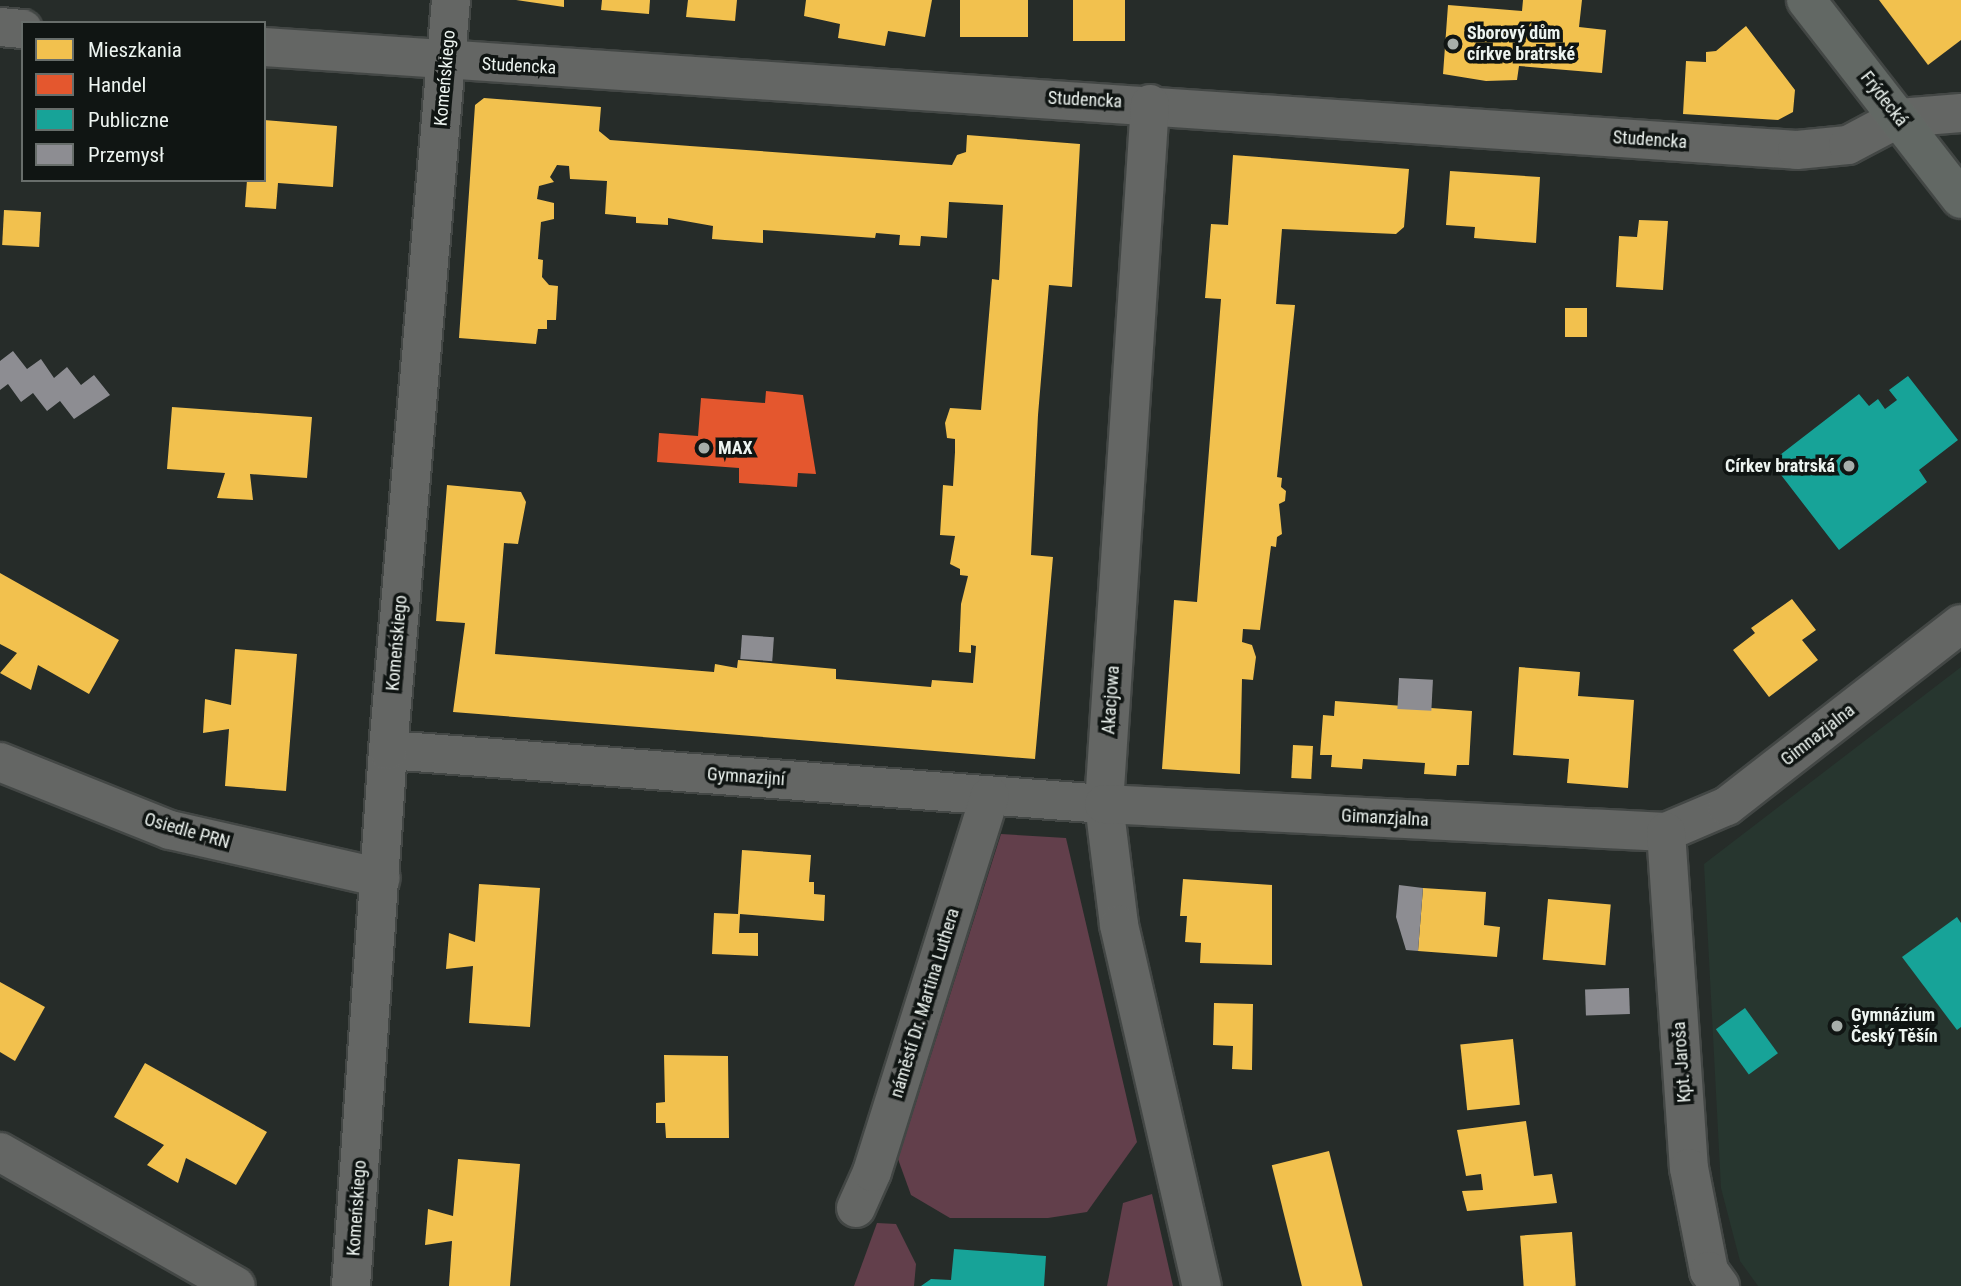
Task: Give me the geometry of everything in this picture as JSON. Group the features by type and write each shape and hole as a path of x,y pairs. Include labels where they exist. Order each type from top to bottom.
{"main road":[{"name":"Frýdecká","path":"1806,0 1961,199"}],"street":[{"name":"Komeńskiego","path":"351,1286 388,750 451,0"},
{"path":"0,27 21,29"},
{"name":"Studencka","path":"266,47 446,61 1150,104 1797,150 1848,145 1899,118"},
{"name":"Akacjowa","path":"1150,104 1104,804 1119,925 1202,1286"},
{"path":"1899,118 1961,113"},
{"name":"Gimnazjalna","path":"1667,832 1727,806 1961,624"},
{"name":"Gymnazijní","path":"388,750 1104,804"},
{"name":"Osiedle PRN","path":"0,762 170,830 381,878"},
{"name":"náměstí Dr. Martina Luthera","path":"856,1208 872,1172 990,796"},
{"name":"Gimanzjalna","path":"1104,804 1667,832"},
{"name":"Kpt. Jaroša","path":"1667,832 1689,1168 1709,1271 1720,1286"},
{"path":"0,1152 236,1286"}],"shaded area":[{"name":"Gymnázium Český Těšín","path":"1961,667 1961,1286 1758,1286 1740,1261 1721,1188 1704,864"},
{"path":"1001,834 1066,838 1137,1142 1087,1212 1048,1218 950,1218 911,1195 898,1159"},
{"path":"1152,1194 1173,1286 1107,1286 1123,1203"},
{"path":"877,1223 896,1224 916,1264 914,1286 854,1286"}],"building: Mieszkania":[{"path":"516,0 564,0 564,7"},
{"path":"602,0 650,0 649,14 601,10"},
{"path":"688,0 737,0 735,21 686,17"},
{"path":"806,0 932,0 925,37 888,31 885,46 838,38 840,24 804,16"},
{"path":"960,0 1028,0 1028,37 960,37"},
{"path":"1073,0 1125,0 1125,41 1073,41"},
{"path":"1523,0 1582,0 1579,27 1606,30 1602,73 1519,66 1517,80 1486,81 1443,74 1448,5 1522,11"},
{"path":"1879,0 1961,0 1961,40 1928,65"},
{"path":"1746,26 1795,90 1793,112 1778,120 1683,114 1686,61 1706,62 1706,52 1716,51"},
{"path":"484,98 601,107 599,131 610,140 952,165 957,155 966,152 967,135 1080,144 1072,287 1049,285 1038,415 1031,555 1053,557 1035,759 453,712 465,623 436,621 447,485 521,492 526,502 518,544 504,543 495,654 714,672 715,664 737,668 738,660 836,669 836,679 931,687 932,680 973,683 976,646 971,645 971,653 959,652 961,604 968,576 960,575 960,569 950,564 955,536 940,535 943,485 953,486 955,452 955,439 947,438 945,423 950,408 981,410 992,279 999,280 1003,205 949,202 947,238 921,236 920,246 899,245 900,235 876,233 875,238 763,230 763,243 712,239 713,226 668,218 668,225 636,223 636,217 605,214 607,181 570,179 569,166 557,165 550,177 554,182 539,186 537,199 554,203 554,219 541,222 538,259 543,260 542,277 549,285 558,286 556,320 547,320 547,329 538,329 536,344 459,338 475,105"},
{"path":"266,120 337,126 333,187 278,183 276,209 245,207 247,182 266,182"},
{"path":"1233,155 1409,169 1404,227 1396,234 1282,229 1276,304 1295,305 1277,477 1282,478 1281,487 1286,491 1285,501 1279,504 1282,534 1277,537 1276,547 1271,546 1260,630 1243,629 1242,642 1252,645 1256,657 1253,680 1242,679 1240,774 1162,769 1174,600 1197,602 1221,299 1205,298 1211,224 1228,225"},
{"path":"1450,171 1540,177 1536,243 1474,238 1475,227 1446,225"},
{"path":"4,210 41,212 39,247 2,245"},
{"path":"1639,220 1668,221 1663,290 1616,287 1619,236 1637,237"},
{"path":"1565,308 1587,308 1587,337 1565,337"},
{"path":"172,407 312,417 307,478 250,474 253,500 217,498 225,473 167,469"},
{"path":"0,573 119,640 89,694 38,665 31,690 0,673 17,653 0,644"},
{"path":"1792,599 1816,630 1802,640 1818,660 1769,697 1733,650 1755,633 1751,628"},
{"path":"235,649 297,654 286,791 225,786 229,729 203,733 205,699 231,705"},
{"path":"1519,667 1580,672 1578,696 1634,700 1628,788 1567,783 1569,759 1513,755"},
{"path":"1335,701 1472,711 1469,765 1457,765 1456,776 1424,774 1425,763 1363,759 1362,769 1331,767 1332,755 1320,755 1323,715 1334,716"},
{"path":"1293,745 1313,746 1311,779 1291,778"},
{"path":"742,850 811,855 809,882 814,882 814,894 825,895 824,921 740,914 739,933 758,933 758,956 712,954 714,913 738,914"},
{"path":"1183,879 1272,885 1272,965 1200,963 1201,943 1185,942 1187,916 1180,916"},
{"path":"479,884 540,888 530,1027 469,1023 473,966 446,969 449,933 475,942"},
{"path":"1423,888 1486,892 1484,925 1500,927 1497,957 1418,951"},
{"path":"1548,899 1611,904 1605,965 1543,960"},
{"path":"0,982 45,1007 15,1061 0,1052"},
{"path":"1214,1003 1253,1004 1252,1070 1232,1069 1233,1046 1213,1045"},
{"path":"1513,1039 1520,1105 1467,1110 1460,1045"},
{"path":"664,1055 728,1056 729,1138 666,1138 665,1123 656,1123 656,1103 665,1102"},
{"path":"145,1063 267,1132 236,1185 186,1158 178,1183 147,1165 164,1145 114,1117"},
{"path":"1526,1121 1534,1176 1552,1174 1557,1203 1467,1211 1462,1191 1483,1190 1481,1174 1466,1176 1457,1130"},
{"path":"1329,1151 1363,1286 1302,1286 1272,1165"},
{"path":"458,1159 520,1164 510,1286 449,1286 452,1241 425,1245 428,1209 453,1216"},
{"path":"1572,1232 1576,1286 1524,1286 1520,1236"}],"building: Handel":[{"path":"766,391 803,395 816,474 798,473 797,487 739,483 739,468 657,462 659,433 698,436 701,398 765,403"}],"building: Publiczne":[{"name":"Církev bratrská","path":"1908,376 1958,440 1919,470 1927,482 1839,550 1771,462 1859,394 1869,406 1878,399 1885,409 1897,400 1889,390"},
{"path":"1957,917 1961,923 1961,1027 1957,1030 1902,957"},
{"path":"1745,1008 1778,1053 1749,1074 1716,1029"},
{"path":"954,1249 1046,1256 1044,1286 921,1286 931,1279 951,1280"}],"building: Przemysł":[{"path":"13,351 27,369 41,359 54,378 67,367 81,385 94,375 110,395 74,419 60,401 47,411 33,393 21,402 8,384 0,390 0,361"},
{"path":"742,635 774,637 772,661 740,659"},
{"path":"1399,678 1433,680 1431,711 1397,709"},
{"path":"1399,885 1423,888 1418,951 1406,950 1396,917"},
{"path":"1629,988 1630,1014 1586,1016 1585,990"}],"place":[{"name":"Sborový dům církve bratrské","path":"1453,44"},
{"name":"MAX","path":"704,448"},
{"name":"Církev bratrská","path":"1849,466"},
{"name":"Gymnázium Český Těšín","path":"1837,1026"}]}
